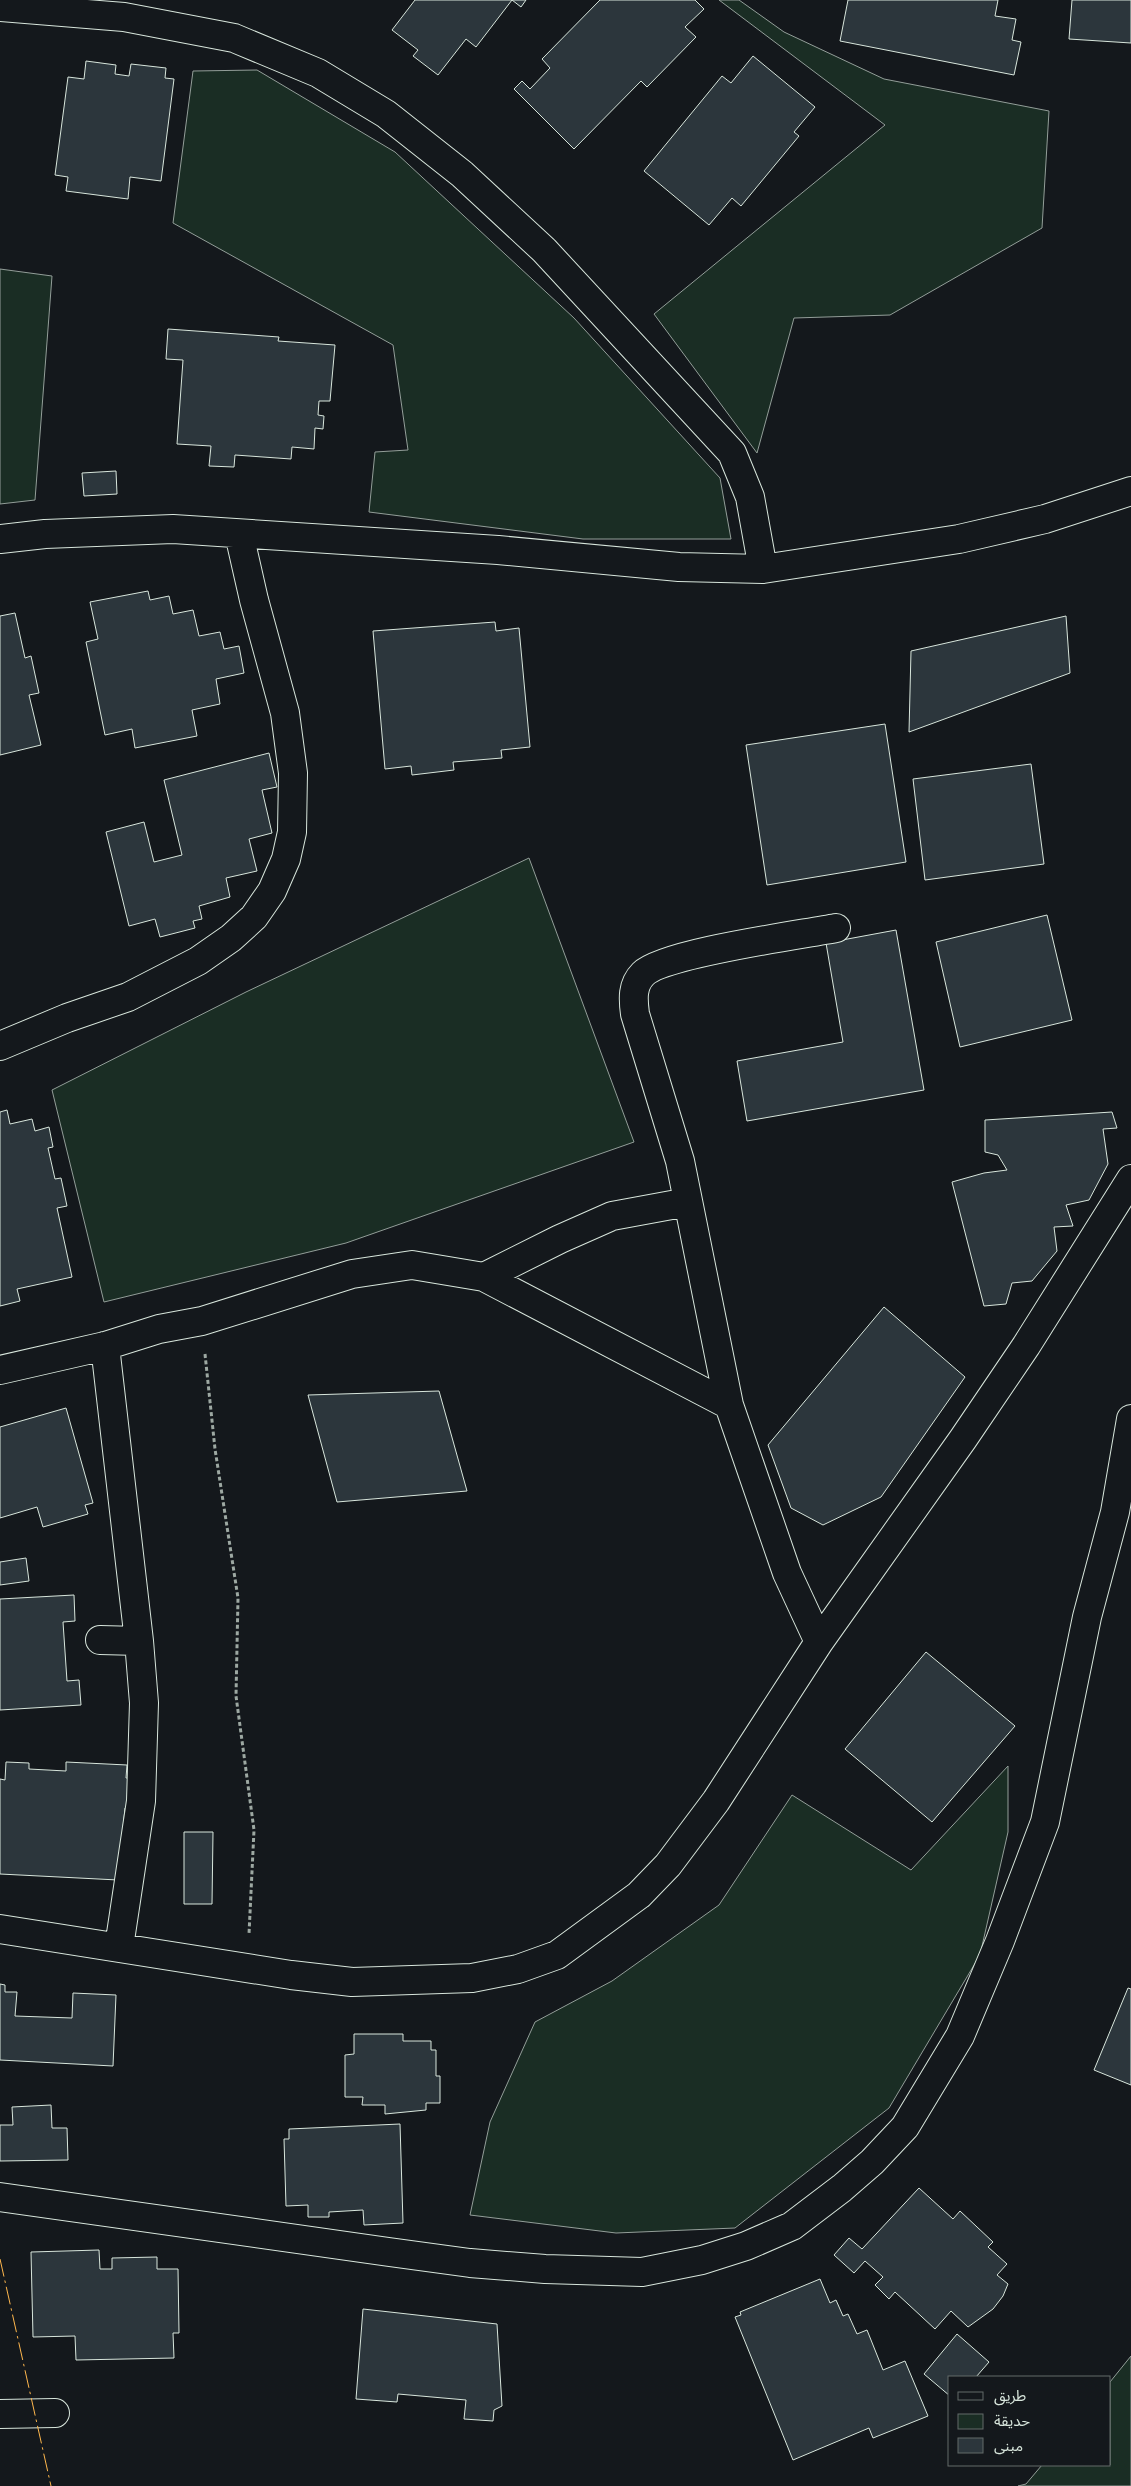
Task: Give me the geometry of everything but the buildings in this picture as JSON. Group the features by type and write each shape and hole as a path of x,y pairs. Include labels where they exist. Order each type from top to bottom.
{"street":[{"path":"0,7 124,17 234,38 318,74 386,114 462,174 544,250 732,453 750,497 763,568"},
{"path":"0,539 45,534 173,529 498,550 679,567 763,568 959,539 1045,519 1131,491"},
{"path":"0,1046 67,1018 128,997 198,961 231,938 254,917 272,891 286,860 292,832 293,773 284,713 254,600 239,534"},
{"path":"819,1642 787,1573 730,1405 680,1161 635,1014 633,996 636,982 643,974 654,966 669,960 836,928"},
{"path":"0,1928 352,1982 426,1982 472,1978 518,1970 558,1955 639,1895 668,1865 716,1802 819,1642 964,1439 1026,1346 1131,1179"},
{"path":"484,1276 612,1216 688,1202"},
{"path":"0,1370 105,1346 159,1329 202,1321 352,1274 412,1265 484,1276 730,1405"},
{"path":"105,1346 140,1640 144,1703 140,1801 120,1947"},
{"path":"0,2197 398,2254 470,2263 545,2269 642,2272 702,2260 746,2246 792,2226 842,2188 872,2162 906,2127 960,2036 1000,1941 1045,1822 1087,1617 1116,1512 1131,1419"},
{"path":"100,1640 140,1640"},
{"path":"0,2414 55,2413"}],"path":[{"path":"202,1321 215,1449 238,1598 236,1696 254,1830 252,1907 246,1967"}],"green space":[{"path":"719,0 739,0 784,32 884,79 1049,111 1042,228 890,315 794,318 757,453 654,314 885,125"},
{"path":"257,70 395,152 574,318 720,478 731,539 583,539 369,512 375,452 408,450 393,345 173,223 193,71"},
{"path":"0,269 52,276 35,500 0,504"},
{"path":"529,858 634,1142 346,1243 104,1302 52,1090 246,992"},
{"path":"1008,1766 1008,1832 980,1955 889,2108 735,2228 616,2233 470,2215 490,2122 535,2022 612,1981 719,1905 792,1795 911,1870"},
{"path":"1131,2356 1131,2486 1018,2486 1026,2484 1041,2466 1111,2466 1111,2381"}],"power":[{"path":"0,2259 51,2486"}]}
